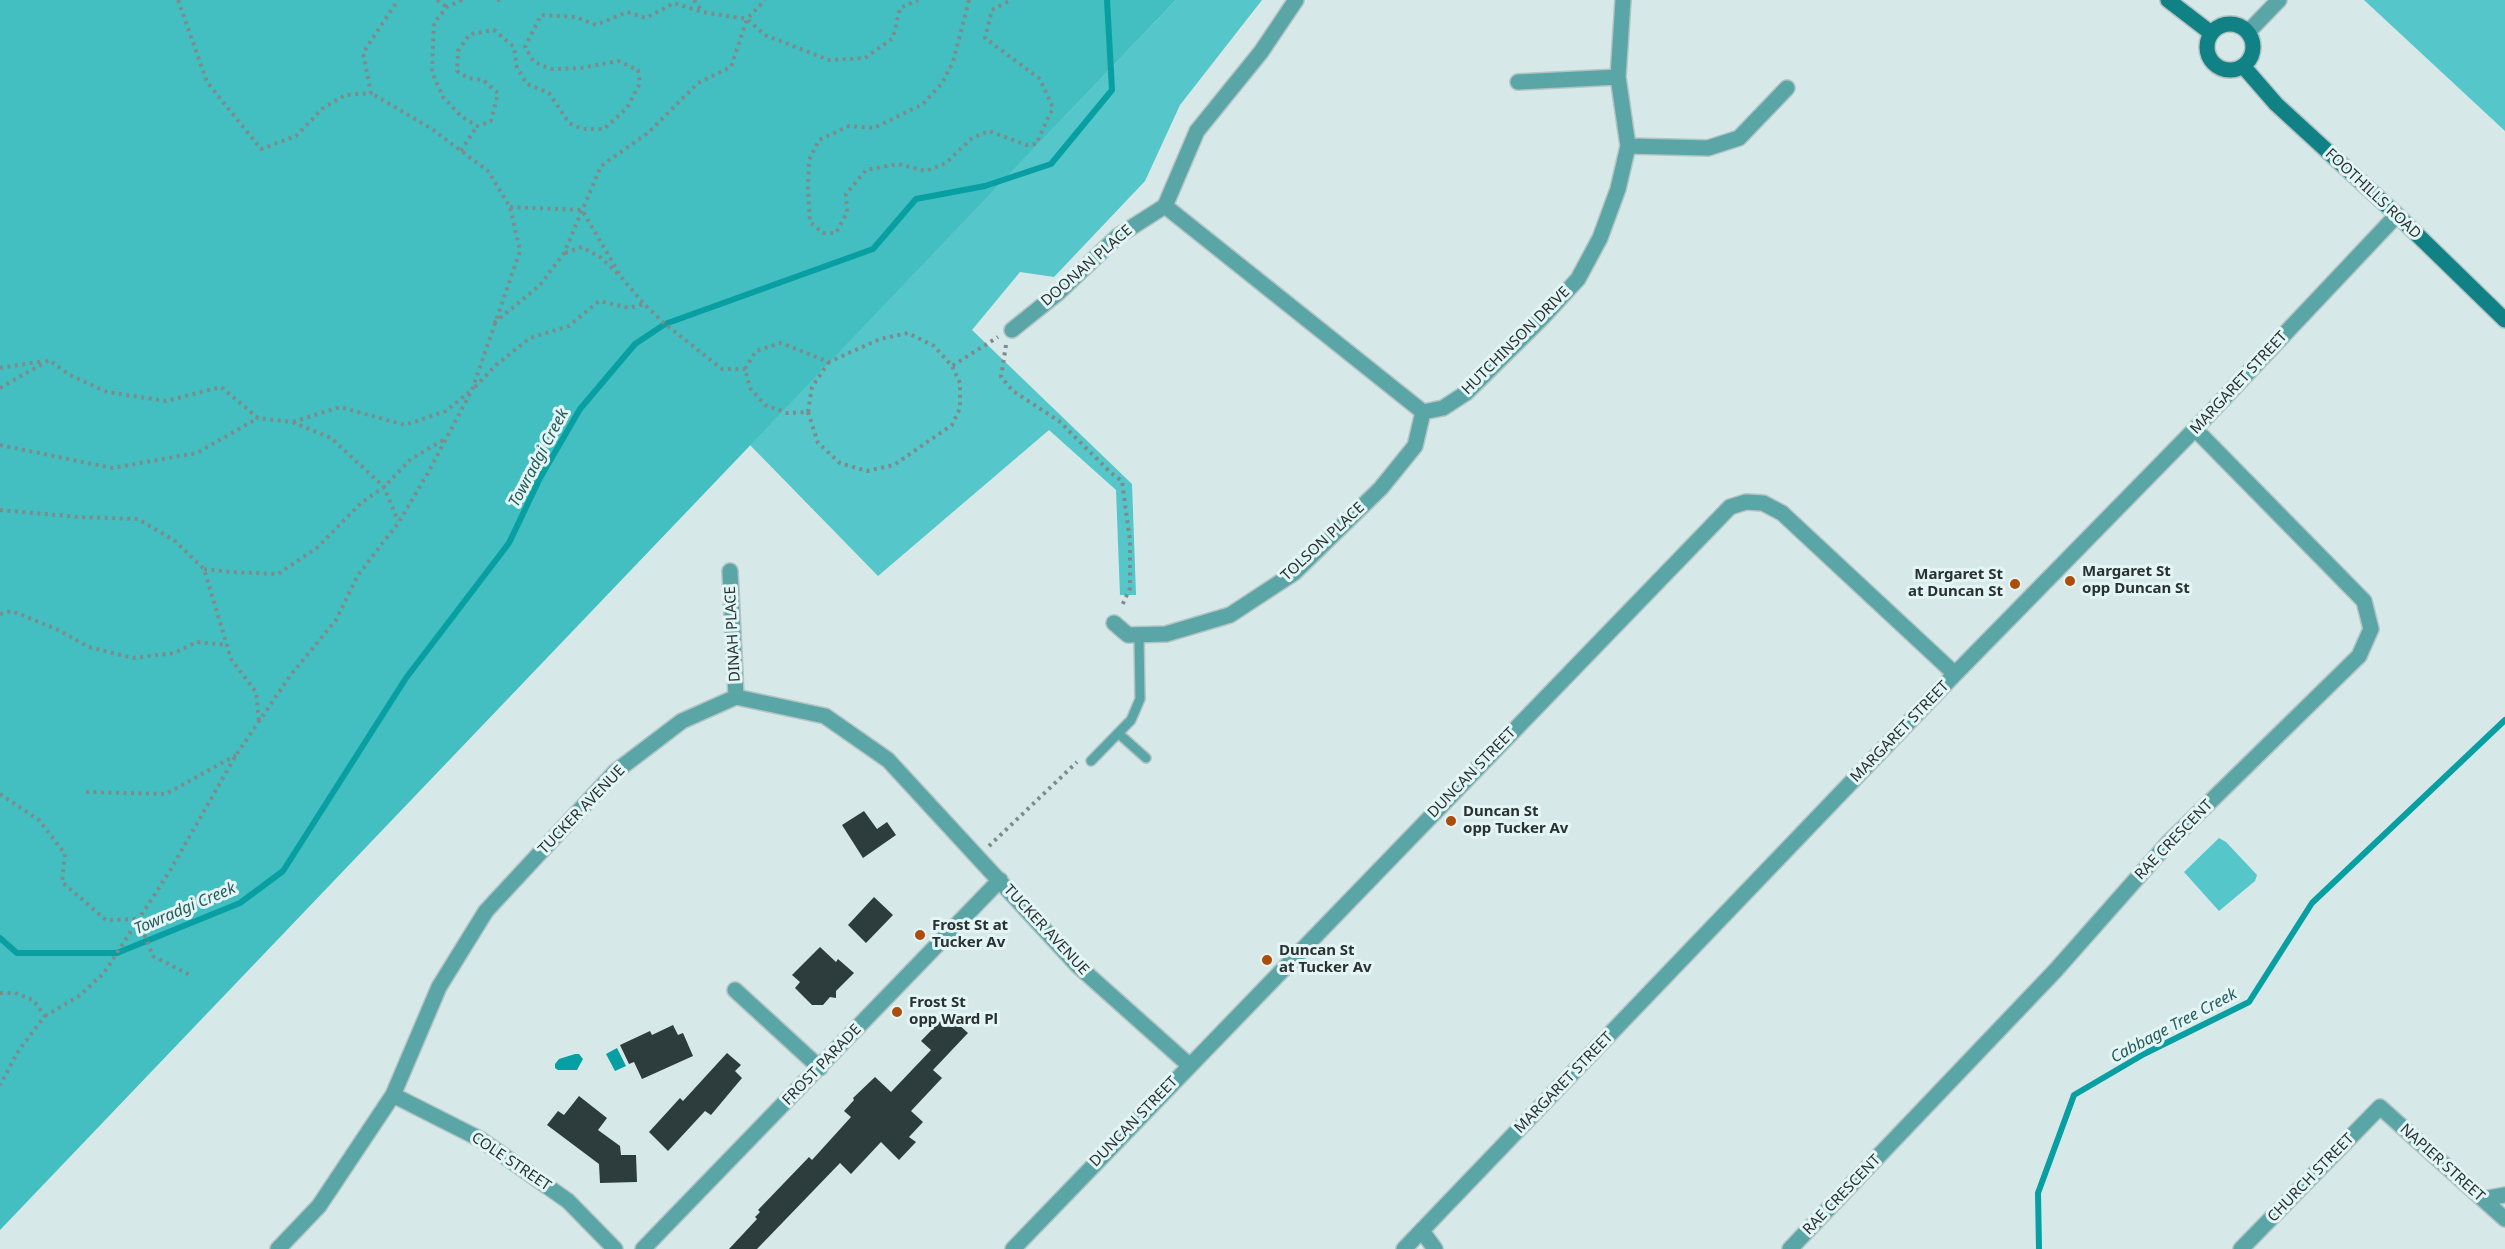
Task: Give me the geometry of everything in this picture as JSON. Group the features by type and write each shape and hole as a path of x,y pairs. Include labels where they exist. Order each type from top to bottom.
{"main road":[{"path":"2168,0 2211,33"},
{"path":"2233,23 2248,32 2253,48 2251,56 2243,66 2226,70 2219,68 2211,62 2207,54 2206,43 2211,33 2224,24 2233,23"},
{"name":"FOOTHILLS ROAD","path":"2243,66 2276,104 2397,215 2505,320"}],"street":[{"path":"1296,0 1261,52 1197,131 1165,206 1423,411"},
{"name":"HUTCHINSON DRIVE","path":"1423,411 1443,408 1466,393 1543,318 1578,279 1600,238 1618,189 1628,146 1618,77 1623,0"},
{"path":"2248,32 2279,0"},
{"path":"1518,81 1618,77"},
{"path":"1628,146 1708,148 1739,138 1787,88"},
{"name":"DOONAN PLACE","path":"1012,330 1058,293 1118,236 1165,206"},
{"name":"MARGARET STREET","path":"1404,1249 1955,674 2195,429 2397,215"},
{"name":"TOLSON PLACE","path":"1114,623 1128,635 1166,634 1230,615 1294,573 1381,488 1415,446 1423,411"},
{"name":"RAE CRESCENT","path":"1790,1249 2055,971 2169,842 2359,656 2371,629 2364,602 2195,429"},
{"name":"DUNCAN STREET","path":"1013,1249 1730,507 1746,502 1763,503 1782,513 1955,674"},
{"name":"DINAH PLACE","path":"730,571 735,697"},
{"name":"TUCKER AVENUE","path":"278,1249 319,1206 393,1095 439,987 486,911 615,772 682,721 735,697 825,716 888,760 1077,965 1189,1065"},
{"name":"FROST PARADE","path":"643,1249 1000,880"},
{"path":"735,990 820,1068"},
{"name":"COLE STREET","path":"393,1095 480,1139 568,1201 615,1249"},
{"name":"NAPIER STREET","path":"2380,1107 2505,1219"},
{"name":"CHURCH STREET","path":"2241,1249 2380,1107"},
{"path":"2483,1199 2505,1195"},
{"path":"1422,1231 1435,1249"}],"lane":[{"path":"1087,758 1131,720 1140,699 1139,635"},
{"path":"1118,733 1146,758"}],"path":[{"path":"0,1085 19,1050 45,1016 80,996 104,974 171,869 236,755 290,676 336,620 358,574 399,522 472,390 520,251 510,207 488,171 432,129 371,93 345,95 322,109 296,136 261,149 207,82 178,0"},
{"path":"371,93 363,54 398,0"},
{"path":"437,0 447,7"},
{"path":"462,0 447,7 434,23 432,72 443,97 461,117 477,126"},
{"path":"694,0 702,12"},
{"path":"494,324 540,285 564,253 601,166 649,132 698,83 731,67 747,19 765,0"},
{"path":"460,151 477,126 491,121 498,93 483,80 468,78 457,71 458,51 470,34 494,30 514,47 517,68 527,84 549,93 569,123 582,129 604,129 627,108 640,83 638,70 618,61 581,68 551,69 534,62 525,47 541,15 576,17 596,25 627,12 646,18 674,3 702,12 747,19 765,35 829,60 865,58 893,38 900,8 918,0"},
{"path":"969,0 953,62 942,83 924,104 874,128 849,126 819,140 808,160 810,222 823,233 836,233 847,213 846,194 866,170 898,164 926,171 946,163 972,138 989,131 1026,145 1036,144 1053,108 1040,79 985,38 992,10 1011,0"},
{"path":"510,207 582,210"},
{"path":"582,210 622,278"},
{"path":"564,253 582,247 600,257 665,324 722,369 745,369"},
{"path":"292,422 340,407 405,425 446,411 472,390 496,365 530,338 570,326 599,301 630,308 644,304"},
{"path":"952,366 988,341 1012,330"},
{"path":"1012,330 1006,346 1001,377 1013,391 1059,421 1122,481 1130,541 1130,588 1114,623"},
{"path":"908,333 934,346 952,366 960,383 960,408 952,425 894,465 867,471 840,462 818,443 808,412 812,387 829,362 880,339 908,333"},
{"path":"808,412 787,413 765,405 750,388 745,369 756,351 781,343 829,362"},
{"path":"0,368 48,360 70,375 107,392 166,401 221,387 258,418 292,422 331,438 384,487 399,522"},
{"path":"0,388 48,360"},
{"path":"0,445 112,468 197,453 258,418"},
{"path":"204,569 230,573 278,573 318,547 360,503 384,487 411,459 447,438"},
{"path":"0,510 79,517 138,519 175,541 204,569 231,659 256,692 259,722"},
{"path":"0,614 12,611 56,628 88,647 134,658 174,653 197,642 228,645"},
{"path":"86,792 166,794 236,755"},
{"path":"978,857 1087,758"},
{"path":"0,794 39,820 65,854 62,882 106,920 138,919"},
{"path":"138,919 153,956 192,976"},
{"path":"0,993 15,993 33,1000 45,1016"}],"shaded area":[{"path":"0,0 1176,0 0,1230"},
{"path":"1176,0 1262,0 1180,105 1145,181 1054,277 1020,272 972,330 1132,484 1136,595 1120,595 1116,490 1049,430 878,576 750,445"},
{"path":"2364,0 2505,0 2505,131"},
{"path":"2219,838 2226,842 2257,875 2255,881 2219,911 2184,872"},
{"path":"617,1048 626,1066 615,1071 606,1054"},
{"path":"579,1054 583,1059 577,1070 555,1068 559,1059"}],"building":[{"path":"864,811 877,829 887,822 896,835 863,858 842,825"},
{"path":"874,897 893,915 866,943 848,925"},
{"path":"820,947 836,962 838,959 854,973 836,991 836,998 830,997 823,1005 812,1005 795,988 800,982 792,975"},
{"path":"947,1014 968,1033 933,1070 942,1078 911,1111 923,1122 909,1137 916,1142 899,1160 881,1142 851,1174 840,1163 757,1249 729,1249 757,1219 755,1217 760,1212 758,1210 809,1157 812,1160 851,1117 844,1111 854,1100 853,1098 875,1077 891,1092 931,1050 921,1041"},
{"path":"673,1025 678,1035 683,1033 693,1056 642,1079 634,1062 629,1064 620,1045 650,1031 652,1035"},
{"path":"727,1053 741,1065 735,1071 742,1078 711,1115 705,1111 668,1151 649,1132 680,1098 683,1101"},
{"path":"579,1096 607,1118 598,1130 620,1146 621,1155 636,1155 637,1182 600,1183 599,1164 547,1125 558,1111 564,1115"}],"waterway":[{"name":"Towradgi Creek","path":"0,938 17,953 117,953 240,903 283,871 406,678 509,543 540,478 580,409 635,344 665,324 873,249 916,199 985,186 1051,164 1112,90 1107,0"},
{"name":"Cabbage Tree Creek","path":"2039,1249 2038,1193 2074,1095 2144,1054 2249,1002 2312,903 2505,720"}],"place":[{"name":"Margaret St opp Duncan St","path":"2070,581"},
{"name":"Margaret St at Duncan St","path":"2015,584"},
{"name":"Duncan St opp Tucker Av","path":"1451,821"},
{"name":"Frost St at Tucker Av","path":"920,935"},
{"name":"Duncan St at Tucker Av","path":"1267,960"},
{"name":"Frost St opp Ward Pl","path":"897,1012"}]}
